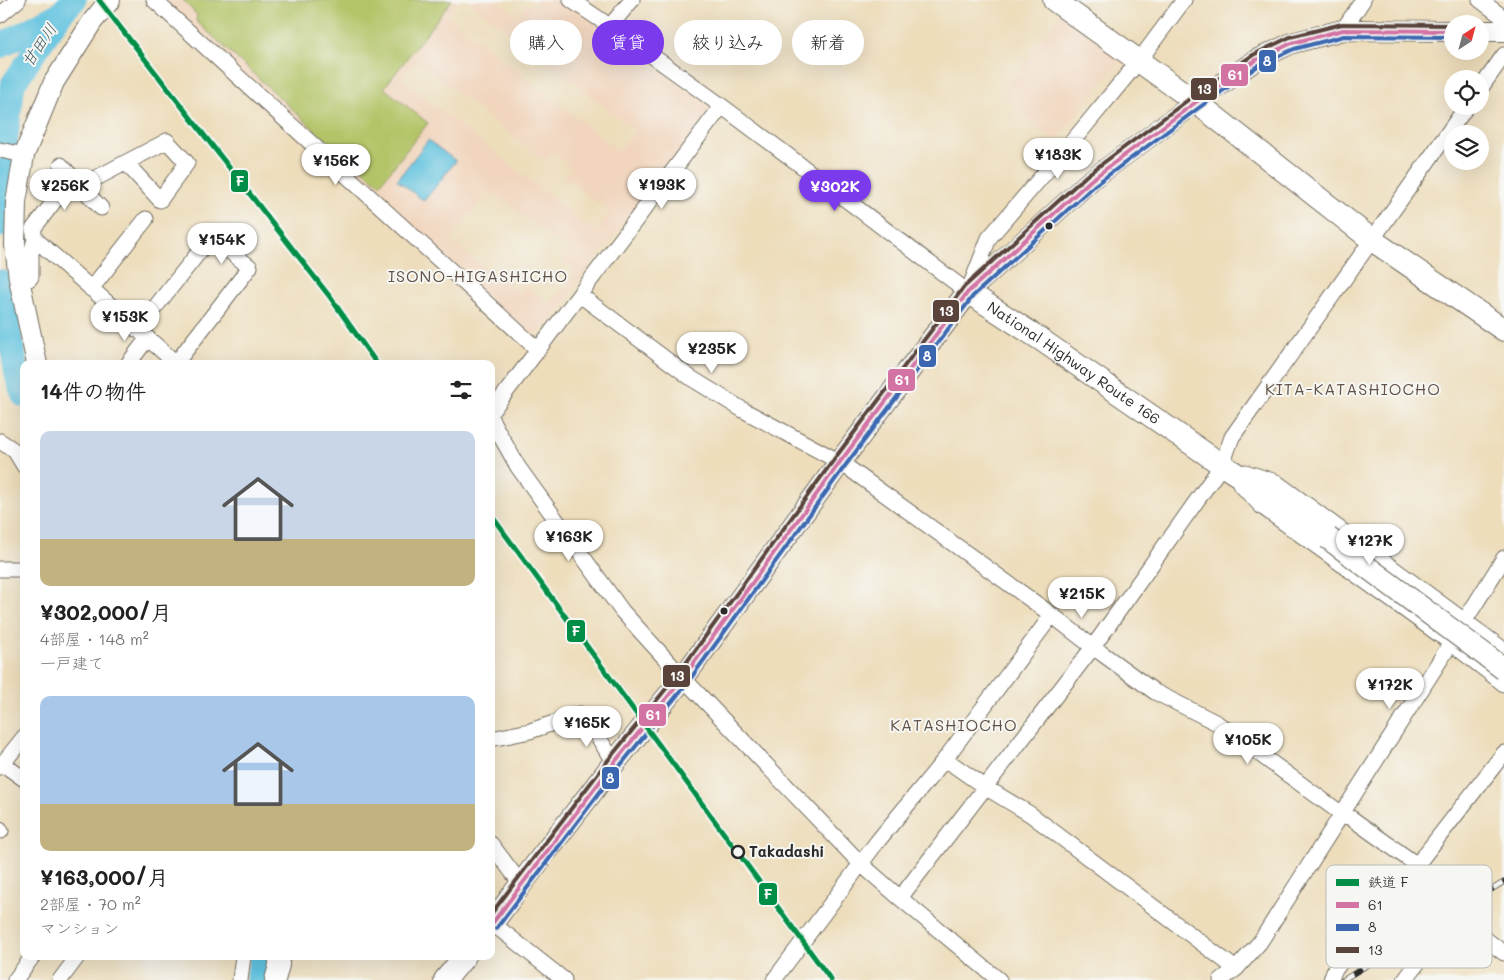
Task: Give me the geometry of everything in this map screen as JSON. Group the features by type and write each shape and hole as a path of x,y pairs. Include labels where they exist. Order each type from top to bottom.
{"highway":[{"path":"1054,0 1196,102 1372,240 1504,330"},
{"path":"495,920 614,763 683,678 840,462 968,292"},
{"name":"National Highway Route 166","path":"968,292 1040,339 1222,465 1271,496 1504,669"},
{"path":"445,980 462,960"}],"main road":[{"path":"36,360 19,279 15,245 16,202 12,153 92,22 110,0"},
{"path":"968,292 1091,180 1256,60 1292,43 1343,30 1444,31"},
{"path":"1489,31 1504,31"},
{"path":"275,980 279,960"}],"street":[{"path":"0,16 18,0"},
{"path":"154,0 538,350"},
{"path":"571,0 601,20"},
{"path":"615,20 632,0"},
{"path":"663,65 968,292 989,238 1138,62 1184,0"},
{"path":"1343,30 1363,0"},
{"path":"1480,0 1504,18"},
{"path":"1489,76 1504,55"},
{"path":"495,407 721,107"},
{"path":"900,898 1093,647 1222,465 1232,437 1461,115"},
{"path":"19,279 29,279 31,277 32,253 35,239 33,229 76,182 126,163"},
{"path":"61,166 101,208"},
{"path":"91,289 146,219"},
{"path":"130,360 142,334 210,238 250,267 178,360"},
{"path":"35,239 172,360"},
{"path":"580,295 691,378 743,410 840,462 1155,692 1217,723 1342,814 1351,818 1417,865 1504,753"},
{"path":"495,426 518,467 622,611 683,678 861,864 999,980"},
{"path":"0,441 16,451 20,458"},
{"path":"1222,465 1276,482 1504,650"},
{"path":"1222,465 1260,506 1504,684"},
{"path":"1221,980 1236,969 1260,942 1504,558"},
{"path":"0,569 20,569"},
{"path":"774,980 877,842 946,759 1052,615"},
{"path":"495,738 530,731 580,714 588,720 614,763"},
{"path":"20,742 1,766 20,778"},
{"path":"946,759 985,787 1030,814 1236,969"},
{"path":"495,849 521,884"},
{"path":"495,926 564,980"},
{"path":"1492,944 1504,953"},
{"path":"15,980 30,960"},
{"path":"60,980 75,960"},
{"path":"240,980 242,960"},
{"path":"1332,980 1336,968"},
{"path":"1406,980 1414,968"}],"shaded area":[{"path":"157,0 183,0 197,15 196,21 318,133 384,89 452,0 459,0 447,16 619,151 635,131 550,65 582,65 582,20 510,20 510,34 467,0 495,0 518,16 527,4 532,7 536,2 534,0 564,0 592,20 592,65 653,65 712,108 541,332 530,335","holes":["416,60 545,161 552,152 571,167 564,177 610,212 595,231 401,79","489,190 558,242 560,240 571,248 562,260 576,271 550,304 526,286 519,294 450,241"]},
{"path":"1061,13 1117,54 1118,63 1055,141 1000,95"}],"green space":[{"path":"183,0 452,0 384,88 428,123 380,184 318,133 196,21 197,15"}],"water":[{"path":"428,140 456,161 424,201 397,180"}],"waterway":[{"path":"0,46 61,13 74,0"},
{"name":"甘田川","path":"0,225 6,135 13,84 61,13"},
{"name":"甘田川","path":"0,282 20,384"},
{"name":"甘田川","path":"258,980 261,960"}],"railway":[{"path":"1492,889 1504,882"},
{"path":"1343,980 1363,968"}],"rail line":[{"name":"F","path":"99,0 330,297 374,360"},
{"name":"F","path":"495,520 831,980"}],"transit line":[{"name":"13","path":"495,909 609,759 678,674 835,458 964,287 1087,175 1192,97 1253,55 1290,37 1342,24 1444,25"},
{"name":"61","path":"495,920 614,763 683,678 840,462 968,292 1091,180 1256,60 1292,43 1343,30 1444,31"},
{"name":"8","path":"496,929 619,767 688,682 845,466 973,296 1095,185 1259,65 1294,49 1344,36 1444,37"}],"place":[{"name":"Takadashi","path":"738,852"}],"district":[{"name":"ISONO-HIGASHICHO","path":"478,276"},
{"name":"KITA-KATASHIOCHO","path":"1353,389"},
{"name":"KATASHIOCHO","path":"954,725"}]}
